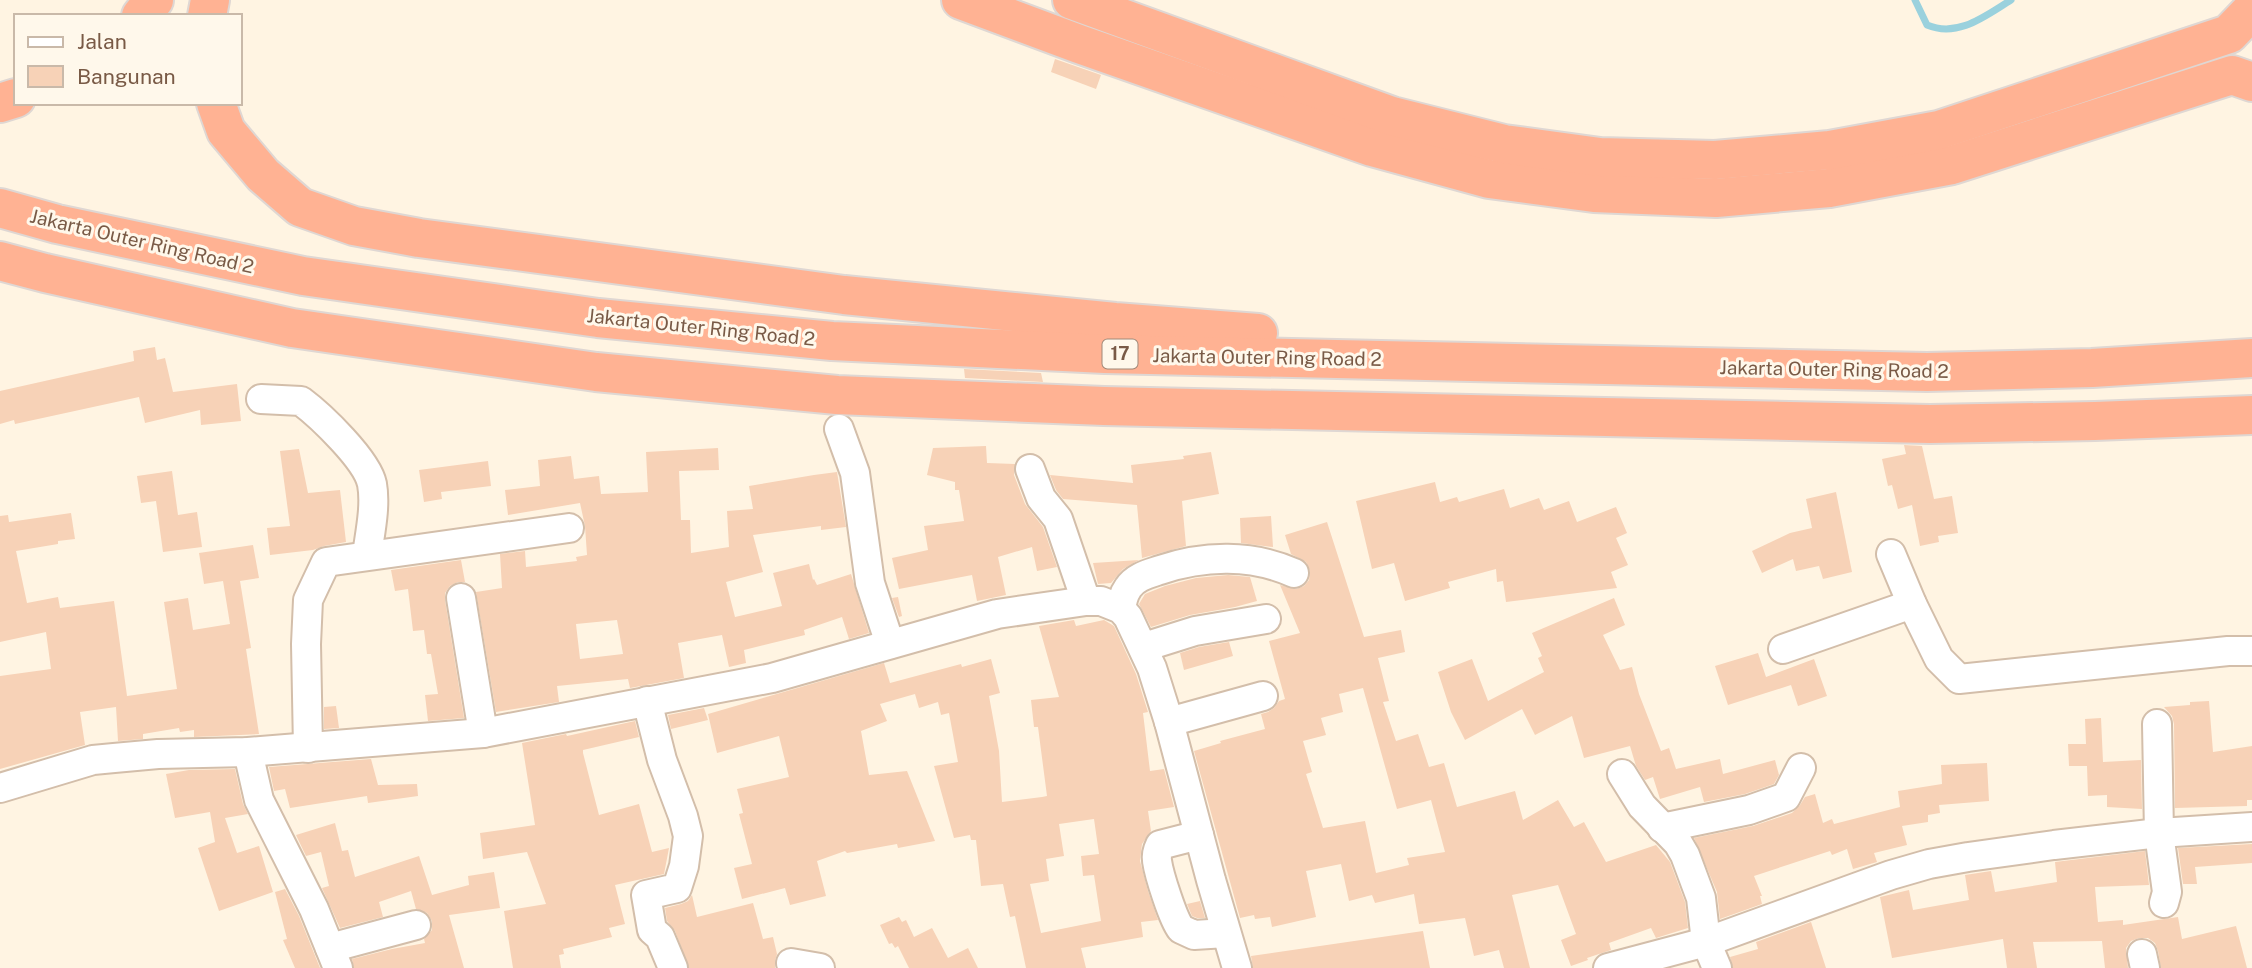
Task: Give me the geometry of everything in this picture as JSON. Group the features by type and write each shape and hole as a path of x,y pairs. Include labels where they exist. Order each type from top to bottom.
{"highway":[{"path":"143,14 154,0"},
{"path":"961,0 1372,147 1489,179 1594,193 1716,198 1829,188 1952,165 2232,75 2252,82"},
{"path":"1072,0 1392,116 1504,144 1600,157 1715,160 1830,150 1939,130 2228,34 2252,9"},
{"path":"217,105 226,131 263,175 300,207 354,226 419,238 871,298 1115,322 1689,367"},
{"name":"Jakarta Outer Ring Road 2","path":"0,208 57,224 303,276 598,318 832,341 1105,354 1927,372 2092,368 2252,358"},
{"path":"0,261 292,328 596,372 836,395 1104,406 1930,424 2252,415"}],"street":[{"path":"261,399 301,401 364,464 372,486 367,555"},
{"path":"839,429 855,474 870,583 890,644"},
{"path":"1030,469 1041,498 1058,519 1086,601"},
{"path":"308,748 308,600 326,562 569,528"},
{"path":"1891,554 1939,659 1959,679 2228,651 2252,651"},
{"path":"1121,609 1126,590 1133,582 1173,565 1200,559 1236,558 1276,565 1294,573"},
{"path":"461,598 483,733"},
{"path":"0,788 93,761 158,754 308,748 483,733 772,678 997,614 1101,601 1121,609 1134,627 1152,668 1237,968"},
{"path":"1783,649 1912,604"},
{"path":"1143,647 1195,631 1266,619"},
{"path":"1169,722 1263,696"},
{"path":"647,701 662,760 688,836 684,866 677,888 646,895 652,930 660,937 673,968"},
{"path":"2157,724 2159,833 2167,892 2164,902"},
{"path":"248,752 259,800 302,884 334,958 416,926"},
{"path":"1662,828 1749,810 1786,797 1801,768"},
{"path":"1622,774 1642,806 1678,843 1701,898 1711,955"},
{"path":"1608,968 1711,955 1891,875 1929,864 2054,845 2159,833 2252,827"},
{"path":"1199,835 1160,845 1156,852 1157,862 1173,914 1181,929 1194,935 1226,933"},
{"path":"791,963 820,968"}],"building":[{"path":"1055,59 1101,75 1096,89 1051,72"},
{"path":"155,347 157,360 165,358 173,392 237,384 241,421 201,425 200,410 145,423 139,397 15,424 14,420 0,424 0,391 134,361 133,351"},
{"path":"964,369 1041,373 1043,382 965,378"},
{"path":"1904,445 1922,446 1934,499 1952,496 1958,533 1938,536 1939,542 1920,546 1912,505 1898,509 1892,485 1888,486 1882,459 1906,454"},
{"path":"986,446 987,463 1015,464 1014,475 1025,504 1043,527 1057,567 1037,571 1032,547 998,557 1006,595 977,601 972,575 899,589 892,558 928,550 924,526 964,521 955,482 927,475 933,448"},
{"path":"718,448 719,470 679,471 681,520 690,520 691,553 729,547 727,511 753,509 749,486 837,472 846,527 821,530 821,526 753,535 763,572 726,582 735,617 782,606 773,573 809,564 817,585 851,574 869,633 849,639 842,617 804,630 805,635 744,650 746,663 729,667 722,635 678,643 684,678 630,688 628,679 557,686 559,702 496,712 476,592 502,588 500,554 525,551 526,567 577,561 576,557 587,555 580,503 508,515 505,490 540,486 538,460 571,456 574,479 599,476 601,494 648,492 646,452","holes":["617,620 623,654 580,659 576,624"]},
{"path":"299,449 308,493 340,490 346,542 313,550 270,555 267,528 290,526 280,451"},
{"path":"1211,452 1219,494 1182,501 1186,546 1142,558 1137,505 1063,499 1050,475 1133,483 1131,465 1184,459 1183,456"},
{"path":"488,461 491,486 441,492 442,499 424,502 419,470"},
{"path":"172,471 178,515 197,512 202,547 163,552 156,501 141,503 137,476"},
{"path":"1435,482 1440,502 1457,497 1459,502 1504,489 1510,508 1539,498 1544,510 1569,501 1577,522 1616,507 1627,533 1616,538 1628,565 1611,572 1617,588 1506,602 1503,581 1497,582 1496,569 1448,582 1450,588 1405,601 1394,563 1372,569 1356,501"},
{"path":"1836,492 1852,572 1823,579 1819,566 1796,571 1793,559 1762,573 1752,551 1790,533 1812,528 1806,499"},
{"path":"71,513 75,539 16,551 27,603 58,597 60,608 114,601 127,696 177,689 164,602 188,598 193,630 230,624 223,581 204,584 199,553 253,545 259,578 240,581 251,648 246,649 259,734 194,737 194,730 180,732 179,728 143,734 143,739 118,741 116,707 80,712 85,745 0,769 0,676 51,669 46,632 0,642 0,516 8,515 9,522"},
{"path":"1271,516 1273,547 1241,543 1240,518"},
{"path":"1327,522 1364,637 1401,630 1405,652 1378,658 1389,701 1383,702 1396,741 1418,734 1429,767 1444,763 1457,807 1515,791 1523,820 1558,800 1574,827 1584,822 1606,862 1656,845 1670,862 1685,902 1688,928 1656,938 1651,928 1609,943 1611,950 1571,966 1561,940 1576,934 1558,885 1512,895 1530,968 1504,968 1499,950 1474,956 1465,918 1419,924 1414,894 1375,903 1372,895 1349,901 1341,864 1306,871 1316,917 1272,927 1270,917 1255,919 1254,915 1240,918 1194,751 1265,729 1261,714 1285,699 1269,641 1300,633 1280,585 1296,589 1304,586 1309,580 1310,571 1306,562 1291,554 1285,535","holes":["1363,688 1397,809 1431,800 1445,852 1407,858 1409,865 1376,873 1365,821 1323,828 1306,774 1312,772 1303,741 1326,735 1321,718 1343,712 1339,694"]},
{"path":"461,560 465,582 450,586 445,593 445,600 464,718 428,721 425,695 438,694 431,654 427,654 424,630 413,631 408,589 395,591 391,570"},
{"path":"1139,560 1123,569 1111,583 1098,584 1093,563"},
{"path":"1228,575 1250,577 1257,601 1190,615 1151,627 1139,604 1145,594 1165,586 1196,578"},
{"path":"898,597 902,616 899,617 892,598"},
{"path":"1614,598 1625,625 1603,635 1620,670 1632,667 1639,694 1661,751 1669,748 1676,769 1720,759 1723,774 1775,760 1779,775 1774,784 1745,794 1704,802 1700,787 1660,799 1653,777 1645,780 1636,766 1630,746 1584,758 1572,716 1535,735 1522,709 1465,740 1451,712 1438,672 1472,659 1488,701 1544,672 1538,658 1542,656 1532,633"},
{"path":"1074,620 1076,626 1104,620 1114,626 1136,674 1148,712 1143,713 1150,771 1164,769 1174,807 1148,811 1151,831 1142,844 1140,861 1158,920 1141,922 1143,937 1081,948 1086,968 1026,968 1015,916 1010,917 1003,884 981,886 976,840 971,840 970,835 954,838 934,766 958,762 949,713 941,715 938,702 919,708 915,694 880,704 887,721 861,731 869,775 907,771 935,841 898,848 897,844 847,853 845,851 817,861 826,896 790,905 785,888 742,899 734,868 752,864 739,814 743,813 737,789 789,777 779,736 717,753 708,714 884,663 890,683 991,659 1000,693 989,696 999,751 1002,802 1047,796 1038,727 1034,727 1031,700 1059,697 1039,626","holes":["1094,819 1099,854 1081,856 1083,876 1094,875 1101,921 1041,933 1030,884 1049,881 1046,859 1064,856 1059,824"]},
{"path":"1229,642 1233,656 1184,670 1180,653"},
{"path":"1758,653 1766,677 1814,659 1827,696 1798,706 1791,685 1728,705 1715,666"},
{"path":"2209,701 2213,752 2252,746 2252,800 2247,800 2247,806 2175,808 2174,724 2172,716 2164,707"},
{"path":"336,706 339,728 324,729 324,707"},
{"path":"704,708 708,720 671,729 668,715"},
{"path":"2101,718 2103,762 2141,760 2142,809 2107,807 2107,795 2088,796 2087,766 2069,766 2068,744 2086,744 2085,719"},
{"path":"635,721 639,737 583,750 583,753 599,815 639,804 652,852 669,848 664,874 615,885 625,924 609,928 612,937 563,949 564,954 559,955 561,968 513,968 504,911 546,904 527,852 483,859 480,833 535,825 522,743"},
{"path":"371,759 378,785 417,784 418,796 368,803 367,796 290,808 285,789 274,791 269,767"},
{"path":"1987,763 1989,801 1939,805 1940,813 1928,815 1928,822 1902,826 1907,845 1874,853 1877,862 1853,869 1847,849 1832,855 1830,851 1754,876 1762,896 1762,904 1720,919 1717,892 1694,838 1753,826 1792,813 1805,797 1815,794 1823,823 1832,819 1834,824 1900,807 1898,791 1942,784 1941,765"},
{"path":"235,769 248,814 225,818 237,853 259,846 273,892 219,911 198,848 215,842 210,812 175,818 166,774 189,770"},
{"path":"335,823 342,851 348,850 355,877 419,856 432,895 469,885 468,876 494,872 500,908 449,915 464,968 354,968 352,959 425,943 424,939 432,930 432,921 427,913 416,909 411,891 379,902 383,917 340,928 322,888 329,886 321,852 306,856 296,835"},
{"path":"2252,844 2252,863 2195,867 2197,884 2183,884 2178,848"},
{"path":"2145,851 2149,885 2095,887 2098,922 2123,920 2123,925 2178,917 2182,939 2236,926 2247,968 2161,968 2155,943 2148,938 2131,941 2126,948 2128,968 2105,968 2102,941 2033,942 2037,968 2007,968 2003,939 1892,958 1880,897 1909,890 1913,910 1969,900 1965,875 1991,871 1995,892 2057,882 2055,862"},
{"path":"285,889 320,968 295,968 283,940 287,939 275,892"},
{"path":"692,895 697,917 753,903 763,939 773,937 777,954 775,968 689,968 675,931 667,921 665,908 688,901"},
{"path":"1200,901 1205,918 1192,916 1187,904"},
{"path":"899,917 902,922 906,920 914,937 932,928 948,958 968,948 978,968 909,968 898,946 895,948 892,943 889,944 880,925"},
{"path":"1811,922 1826,968 1733,968 1730,957 1758,949 1756,942"},
{"path":"1423,931 1430,968 1253,968 1251,956"}],"waterway":[{"path":"1915,0 1927,25 1950,29 1971,23 2011,0"}]}
